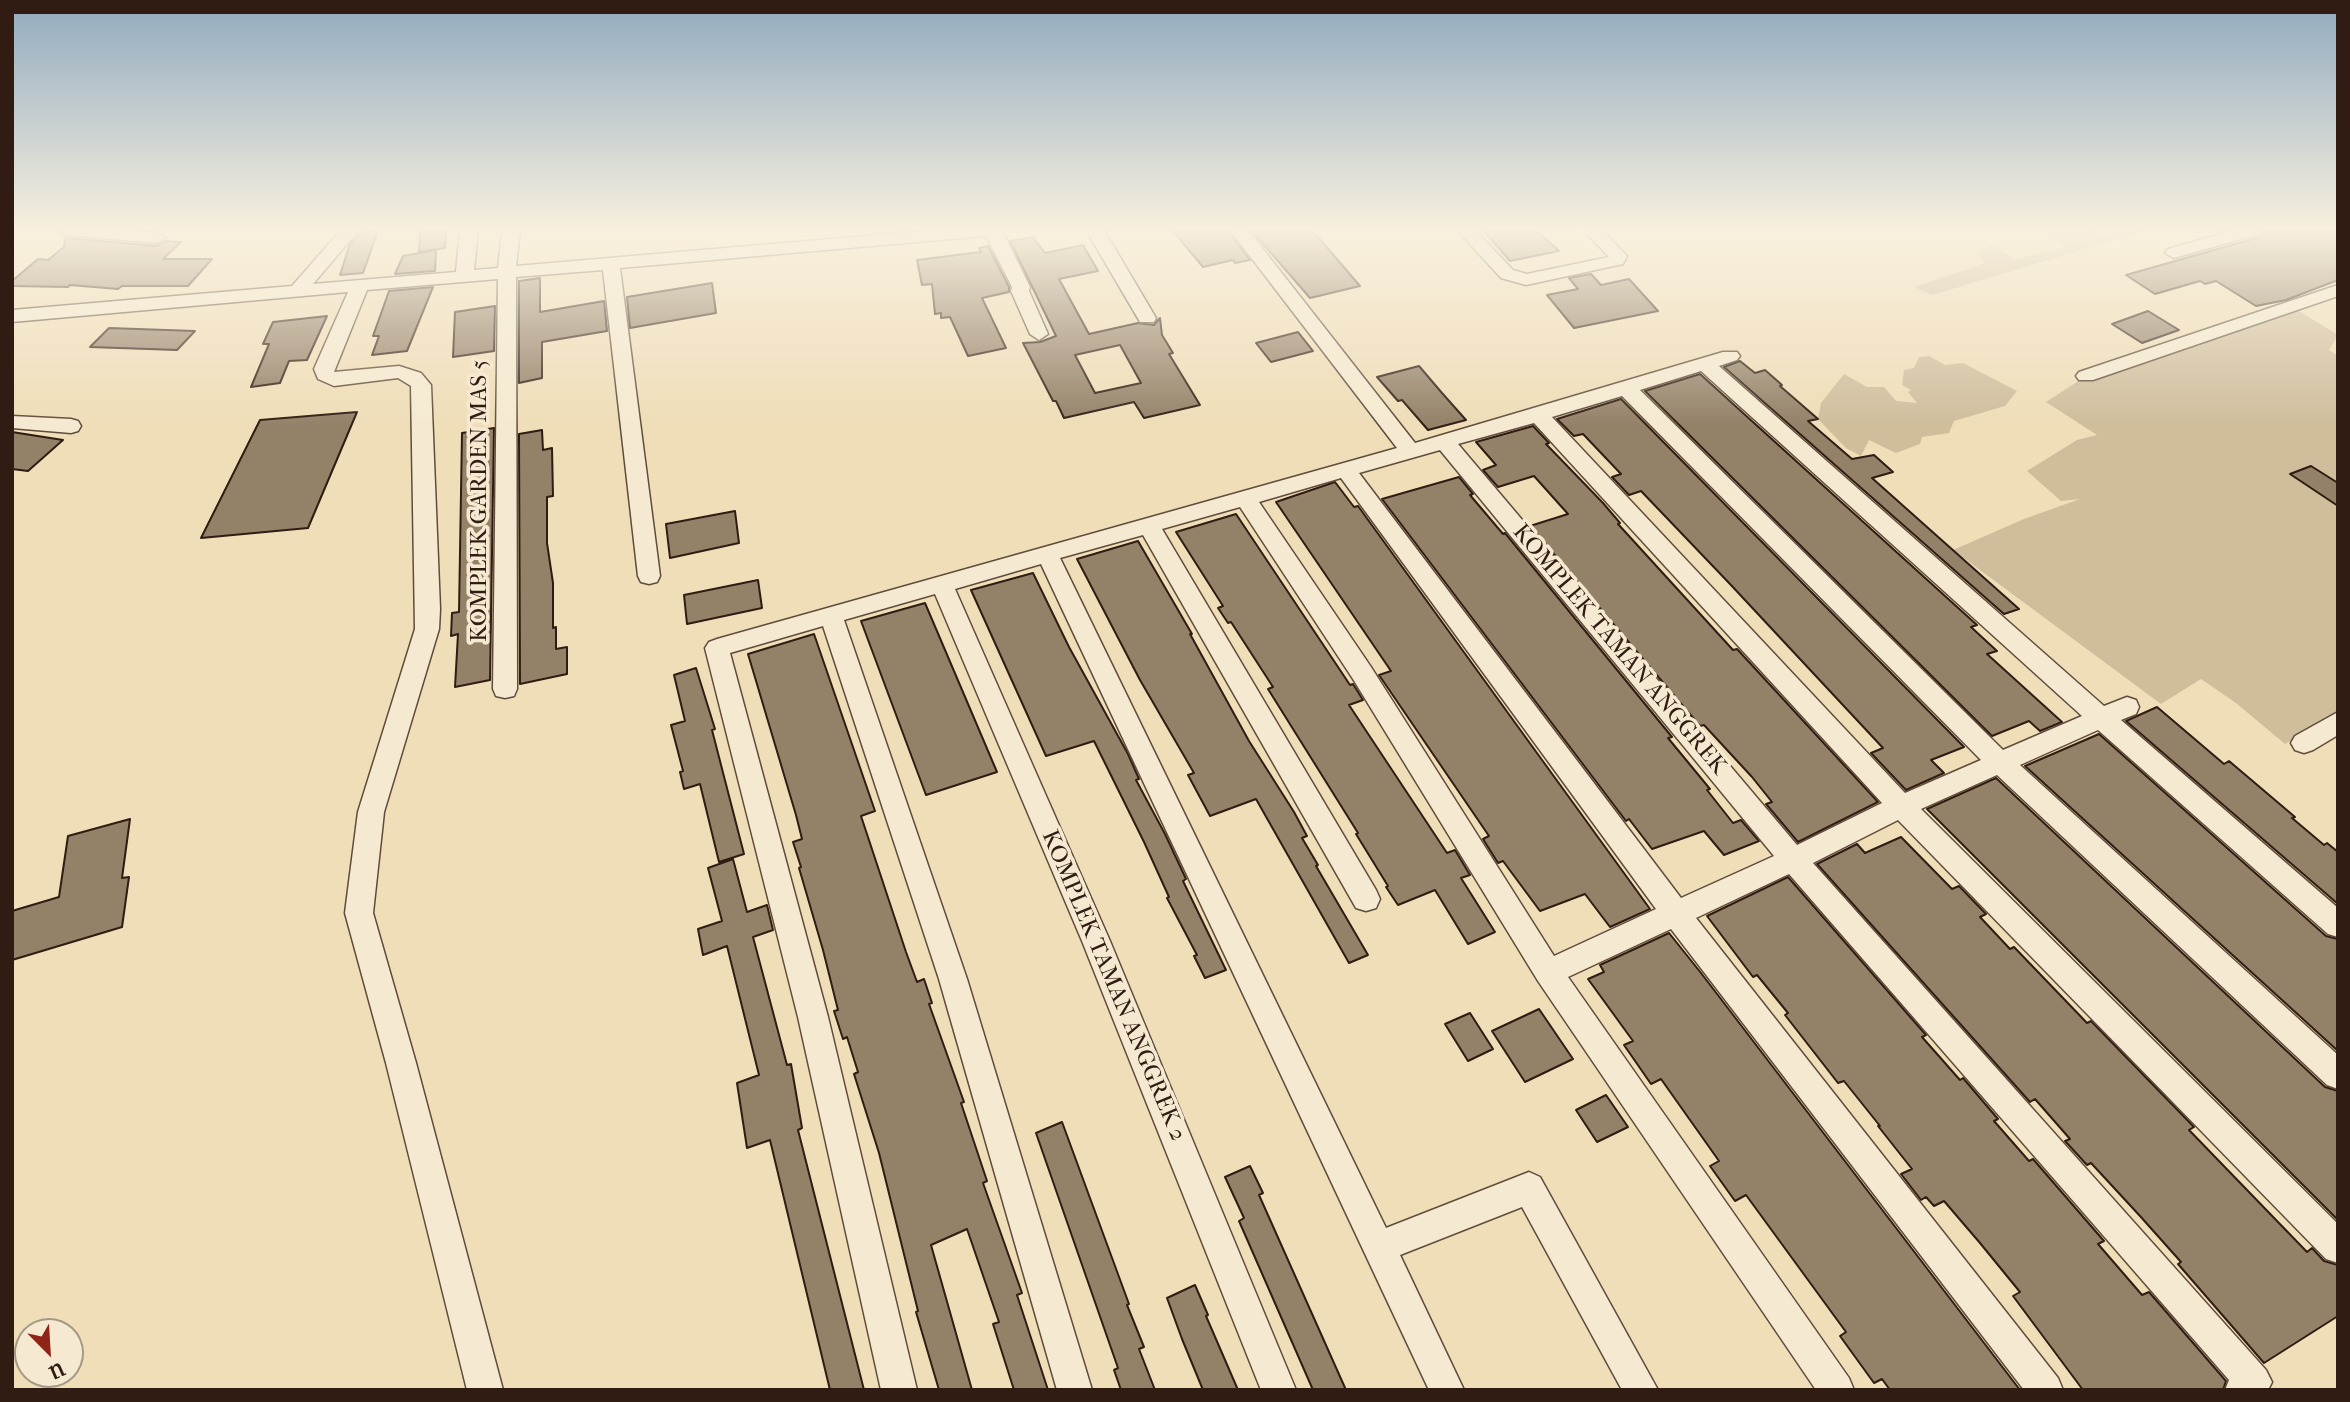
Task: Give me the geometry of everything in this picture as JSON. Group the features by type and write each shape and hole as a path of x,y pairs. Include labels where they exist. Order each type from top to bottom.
{"street":[{"path":"12,316 255,295"},
{"path":"356,295 324,369 325,375 334,380 399,372 414,377 421,385 428,609 427,629 371,812 359,913 401,1063 485,1390"},
{"name":"KOMPLEK GARDEN MAS 5","path":"505,689 507,295"},
{"path":"612,295 649,576"},
{"path":"1022,295 1039,334"},
{"path":"1134,295 1147,318"},
{"path":"1290,295 1410,450"},
{"path":"2087,376 2322,295"},
{"path":"899,1390 813,1017 717,648 1538,415 1730,356"},
{"path":"1705,363 2101,718 2338,925"},
{"path":"1626,388 1999,762 2338,1075"},
{"path":"1538,415 1901,806 2338,1247"},
{"path":"12,422 71,426"},
{"name":"KOMPLEK TAMAN ANGGREK","path":"1444,441 1793,860 2254,1382 2242,1390"},
{"path":"1346,470 1676,914 2046,1390"},
{"path":"1246,499 1362,673 1548,972 1836,1390"},
{"path":"1149,526 1366,900"},
{"path":"1047,554 1447,1390"},
{"name":"KOMPLEK TAMAN ANGGREK 2","path":"942,584 1096,941 1279,1390"},
{"path":"831,615 953,979 1075,1390"},
{"path":"1548,972 1793,860 1901,806 2127,707"},
{"path":"2304,743 2338,722"},
{"path":"1379,1247 1529,1188 1641,1390"}],"shaded area":[{"path":"2296,309 2338,335 2329,350 2338,356 2338,712 2285,744 2236,703 2201,679 2161,704 1953,550 2024,519 2080,499 2061,501 2027,471 2077,440 2097,435 2046,402 2086,376"},
{"path":"1929,356 1945,365 1963,363 2017,391 2005,406 1954,421 1949,433 1922,437 1920,444 1896,453 1869,440 1861,456 1846,448 1818,419 1821,403 1844,374 1867,387 1884,387 1896,401 1917,403 1908,392 1911,390 1902,385 1904,370 1914,368 1919,357"}],"building":[{"path":"387,295 430,295 407,351 372,355 379,336 373,336"},
{"path":"519,295 540,295 540,312 604,301 607,331 542,342 542,378 519,383"},
{"path":"714,295 716,313 630,328 627,297"},
{"path":"933,295 994,295 982,298 1006,348 968,356 950,317 941,318 941,313 935,314"},
{"path":"1036,295 1068,295 1089,334 1138,323 1154,325 1160,318 1162,335 1173,353 1169,354 1200,405 1144,418 1134,402 1064,418 1023,343 1040,342 1056,336","holes":["1120,345 1141,383 1095,393 1075,355"]},
{"path":"1547,295 1644,295 1658,311 1574,328"},
{"path":"2239,295 2298,295 2286,300 2256,306"},
{"path":"495,306 494,351 453,357 455,312"},
{"path":"2148,311 2179,330 2142,343 2112,324"},
{"path":"327,316 307,360 289,361 280,383 251,387 269,344 263,344 273,322"},
{"path":"109,328 195,331 177,350 90,347"},
{"path":"1298,332 1313,351 1271,362 1256,343"},
{"path":"1740,361 1755,373 1765,370 1818,419 1808,421 1852,459 1874,455 1893,472 1872,478 2019,609 2004,614 1724,367"},
{"path":"1419,366 1466,420 1428,430 1377,377"},
{"path":"1700,374 1977,625 1971,627 1997,651 1987,654 2062,722 2040,731 2029,721 1992,736 1645,391"},
{"path":"1621,399 1964,747 1931,760 1944,773 1906,790 1871,753 1883,748 1730,584 1641,491 1629,495 1612,477 1621,474 1583,434 1574,436 1557,419"},
{"path":"357,412 308,528 201,538 260,420"},
{"path":"1533,426 1549,443 1546,444 1603,503 1620,523 1618,524 1733,650 1737,649 1878,802 1798,842 1766,804 1772,802 1752,777 1704,725 1700,726 1530,526 1568,514 1534,476 1498,487 1483,470 1496,465 1476,442"},
{"path":"494,428 490,680 455,687 458,634 451,636 452,613 459,612 462,433"},
{"path":"542,430 543,450 552,448 553,496 547,497 547,543 553,583 553,628 556,627 556,649 567,647 567,674 520,684 519,434"},
{"path":"12,432 63,440 28,471 12,469"},
{"path":"2311,466 2338,483 2338,506 2290,474"},
{"path":"1459,477 1473,494 1470,495 1503,534 1505,533 1672,737 1668,738 1710,789 1707,790 1733,823 1741,820 1759,841 1724,855 1704,831 1652,849 1629,819 1626,821 1382,499"},
{"path":"1335,482 1354,507 1358,506 1650,909 1610,927 1585,894 1540,911 1503,861 1498,863 1483,839 1489,836 1379,675 1391,671 1276,502"},
{"path":"735,511 739,543 670,558 666,524"},
{"path":"1236,514 1350,685 1353,684 1363,700 1349,705 1447,853 1455,850 1470,875 1461,878 1495,932 1468,944 1435,890 1398,905 1386,887 1388,886 1356,834 1358,833 1268,689 1273,687 1231,622 1228,623 1218,608 1223,606 1176,532"},
{"path":"1138,541 1249,741 1294,812 1307,836 1302,838 1318,865 1316,866 1368,955 1349,963 1256,799 1210,816 1188,775 1194,773 1140,680 1077,559"},
{"path":"1033,573 1069,647 1128,754 1139,779 1136,780 1165,834 1186,879 1183,881 1226,970 1205,978 1194,956 1197,955 1167,898 1169,897 1144,842 1094,741 1046,756 971,590"},
{"path":"758,580 762,608 687,624 684,595"},
{"path":"925,603 997,772 926,795 861,621"},
{"path":"814,634 875,811 861,816 917,982 924,979 932,1003 929,1004 964,1102 961,1103 987,1181 983,1183 1022,1293 1017,1295 1048,1390 1014,1390 993,1324 999,1322 967,1229 931,1245 972,1390 939,1390 916,1312 918,1311 879,1153 854,1074 858,1072 847,1037 843,1039 834,1011 838,1010 793,842 802,839 748,654"},
{"path":"696,668 715,729 712,730 744,854 719,862 700,784 684,789 680,772 683,771 671,725 685,721 674,675"},
{"path":"2157,707 2224,764 2229,761 2324,845 2327,843 2338,852 2338,904 2126,721"},
{"path":"2099,734 2326,936 2338,939 2338,1051 2025,766"},
{"path":"1996,778 2325,1087 2338,1091 2338,1220 1927,809"},
{"path":"130,819 122,878 129,877 122,927 12,960 12,911 59,897 68,836"},
{"path":"1901,837 1952,889 1959,886 1986,914 1980,917 2010,949 2014,947 2087,1023 2091,1021 2194,1127 2189,1130 2307,1252 2312,1248 2324,1261 2338,1265 2338,1316 2264,1363 2140,1216 2091,1163 2087,1165 2065,1141 2070,1139 2035,1099 2030,1102 1817,864 1857,844 1865,853"},
{"path":"733,859 747,912 767,905 773,930 753,937 787,1065 791,1064 802,1128 798,1130 864,1390 830,1390 770,1140 747,1148 737,1083 759,1075 727,946 703,955 698,929 722,921 708,868"},
{"path":"1788,877 1926,1035 1922,1037 1960,1080 1963,1078 1998,1119 1994,1121 2029,1161 2033,1159 2104,1241 2098,1244 2142,1295 2149,1292 2226,1381 2223,1390 2083,1390 2013,1296 2020,1292 1980,1243 1944,1201 1934,1206 1926,1197 1921,1200 1901,1174 1912,1169 1880,1126 1844,1081 1838,1083 1785,1015 1788,1013 1757,975 1753,977 1707,916"},
{"path":"1669,933 2020,1390 1890,1390 1882,1379 1874,1383 1840,1336 1846,1332 1746,1195 1735,1201 1710,1166 1719,1161 1661,1079 1651,1084 1624,1045 1633,1041 1588,979 1604,972 1600,965"},
{"path":"1539,1009 1573,1059 1525,1082 1492,1031"},
{"path":"1470,1013 1493,1049 1468,1061 1445,1024"},
{"path":"1606,1095 1628,1127 1597,1142 1576,1110"},
{"path":"1062,1122 1144,1347 1139,1349 1155,1390 1121,1390 1114,1370 1118,1368 1036,1133"},
{"path":"1250,1166 1263,1193 1259,1195 1346,1390 1313,1390 1239,1221 1244,1218 1225,1177"},
{"path":"1195,1285 1238,1390 1203,1390 1182,1339 1167,1298"}]}
